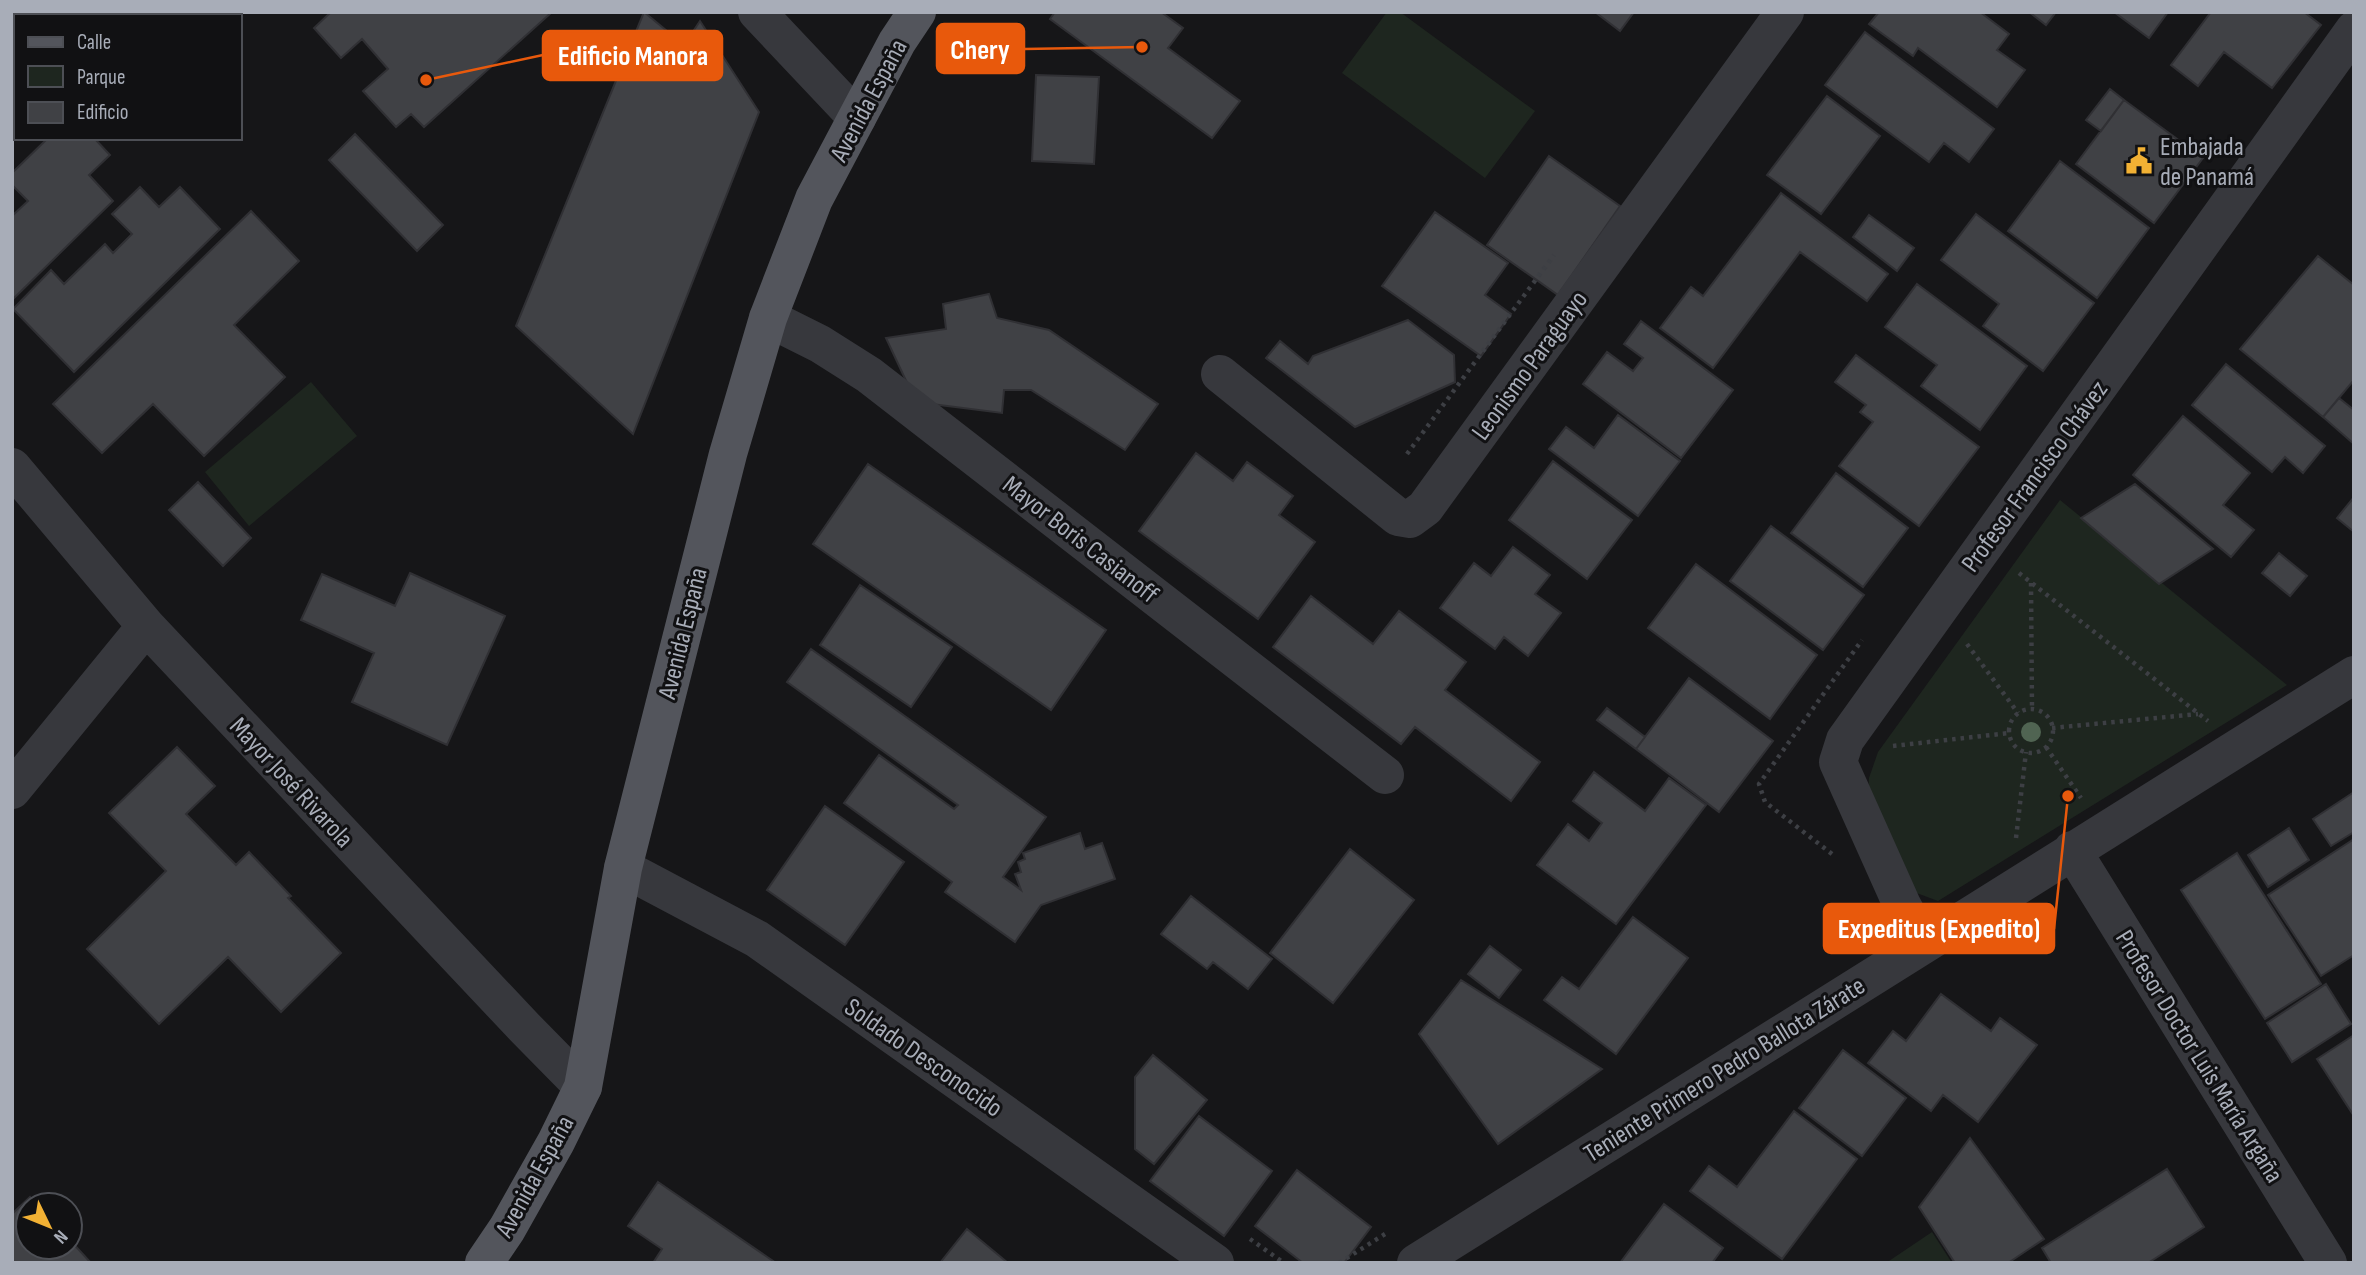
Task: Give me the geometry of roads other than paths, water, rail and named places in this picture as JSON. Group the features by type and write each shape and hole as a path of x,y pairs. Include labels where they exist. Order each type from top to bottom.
{"main road":[{"name":"Avenida España","path":"484,1263 550,1153 583,1087 623,868 727,454 768,318 814,199 897,42 917,12"}],"street":[{"path":"757,12 857,118"},
{"name":"Leonismo Paraguayo","path":"1220,374 1398,517 1410,519 1424,508 1785,12"},
{"name":"Profesor Francisco Chávez","path":"1923,944 1902,905 1838,762 1845,740 2354,30"},
{"name":"Mayor Boris Casianoff","path":"768,318 820,344 869,375 1385,775"},
{"name":"Mayor José Rivarola","path":"12,467 146,626 583,1087"},
{"path":"12,790 146,626"},
{"name":"Teniente Primero Pedro Ballota Zárate","path":"1416,1263 2354,675"},
{"name":"Profesor Doctor Luis María Argaña","path":"2072,850 2328,1263"},
{"name":"Soldado Desconocido","path":"623,868 757,939 1215,1263"}],"place":[{"name":"Chery","path":"1142,47"},
{"name":"Edificio Manora","path":"426,80"},
{"name":"Embajada de Panamá","path":"2139,161"},
{"name":"Expeditus (Expedito)","path":"2068,796"}]}
